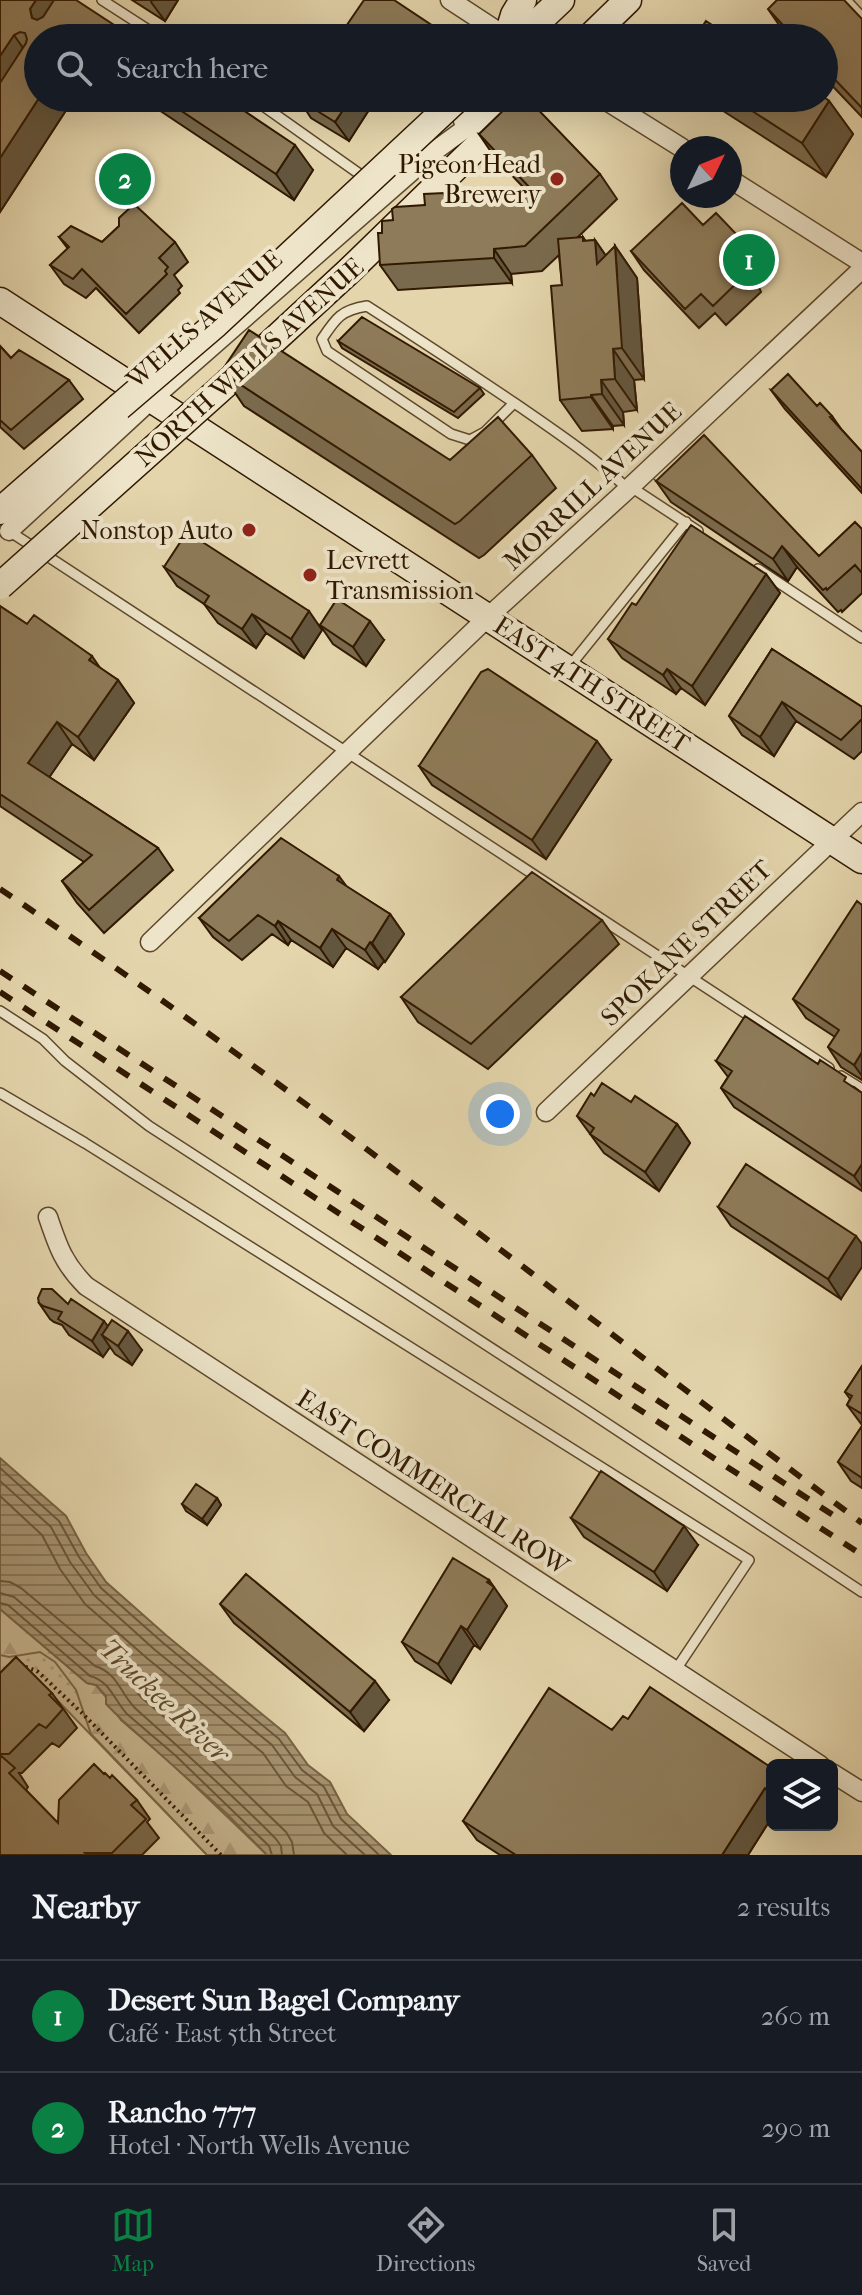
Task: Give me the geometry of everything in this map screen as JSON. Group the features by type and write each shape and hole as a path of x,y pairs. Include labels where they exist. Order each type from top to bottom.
{"main road":[{"path":"511,24 523,0"},
{"path":"536,24 561,0"},
{"path":"603,24 628,0"},
{"name":"NORTH WELLS AVENUE","path":"4,521 443,112"},
{"name":"NORTH WELLS AVENUE","path":"0,586 326,292 512,112"},
{"name":"EAST 4TH STREET","path":"0,301 862,860"}],"street":[{"path":"450,0 486,24"},
{"name":"WELLS AVENUE","path":"436,150 471,112"},
{"name":"WELLS AVENUE","path":"4,521 152,399 436,150 488,112"},
{"path":"624,112 670,140"},
{"path":"742,187 862,263"},
{"name":"MORRILL AVENUE","path":"150,942 488,617 862,269"},
{"name":"SPOKANE STREET","path":"546,1112 862,812"},
{"name":"EAST COMMERCIAL ROW","path":"48,1217 59,1251 70,1270 86,1286 811,1759"},
{"path":"838,1777 862,1792"}],"lane":[{"path":"102,0 139,24"},
{"path":"846,0 862,17"},
{"path":"272,112 387,193"},
{"path":"514,403 485,432 470,440 451,434 327,351 322,339 334,321 348,309 367,306 514,403 602,464 630,488 711,539"},
{"path":"4,521 347,751 862,1089"},
{"path":"568,669 686,522"},
{"path":"749,563 862,638"},
{"path":"0,1011 43,1039 65,1061 149,1126 862,1592"},
{"path":"0,1093 85,1143 749,1560 675,1671"}],"path":[{"path":"10,1666 20,1664 37,1671 221,1855"}],"green space":[{"path":"0,1609 64,1663 96,1685 121,1720 170,1762 267,1855 207,1855 32,1674 0,1678"},
{"path":"0,1609 87,1683 96,1685 121,1720 170,1762 267,1855 207,1855 91,1734 76,1690 55,1662 40,1652 9,1657 0,1655"}],"water":[{"name":"Truckee River","path":"0,1458 66,1516 106,1582 285,1733 308,1765 330,1782 347,1814 391,1855 267,1855 226,1813 122,1720 106,1704 106,1696 96,1685 87,1683 0,1609"}],"building":[{"path":"0,0 36,0 30,9 32,18 37,20 43,17 54,0 76,0 113,24 24,24 24,33 14,35 0,56"},
{"path":"364,0 394,0 430,24 348,24"},
{"path":"777,0 844,0 862,19 862,108 838,83 838,24 782,24 768,9"},
{"path":"24,46 24,112 30,112 0,158 0,83"},
{"path":"183,112 246,112 295,145 276,174"},
{"path":"319,112 342,112 335,122"},
{"path":"502,112 540,112 600,174 525,246 494,249 494,258 380,265 378,233 382,233 382,221 393,220 392,209 395,207 425,205 424,194 531,189 479,134"},
{"path":"754,112 822,112 802,143"},
{"path":"134,204 175,242 159,258 168,267 165,271 167,274 126,314 82,269 73,279 50,265 69,247 59,237 71,226 102,242 119,226 119,218"},
{"path":"677,208 687,208 703,225 716,213 740,238 738,241 748,253 745,269 748,272 713,306 701,294 685,309 631,251"},
{"path":"583,237 583,241 595,240 597,264 615,246 622,348 613,349 615,379 601,380 602,394 560,400 551,286 562,285 558,239"},
{"path":"362,317 480,388 454,412 338,341"},
{"path":"249,330 450,460 498,417 532,455 455,524 221,372"},
{"path":"0,346 11,358 19,350 69,380 11,430 0,420"},
{"path":"788,374 817,406 820,403 862,452 862,489 771,390"},
{"path":"704,435 819,556 855,522 862,529 862,573 855,565 827,590 823,590 782,546 773,559 656,481"},
{"path":"691,525 766,574 692,686 667,669 663,675 608,639 632,603 636,605"},
{"path":"187,532 309,611 291,639 252,614 242,629 204,604 209,596 164,567"},
{"path":"337,599 370,621 353,647 320,625"},
{"path":"0,606 27,624 34,615 92,656 89,660 118,680 78,737 57,722 28,763 158,848 89,910 62,881 92,855 0,794"},
{"path":"772,649 862,707 862,719 841,740 782,702 760,737 729,716"},
{"path":"488,669 597,741 532,840 419,766 481,672"},
{"path":"281,838 339,876 337,880 390,914 365,950 332,929 320,948 278,921 275,926 258,915 229,941 199,918"},
{"path":"532,872 602,920 471,1044 401,997"},
{"path":"857,901 862,905 862,1052 854,1065 828,1047 839,1030 793,999"},
{"path":"745,1016 818,1064 820,1060 846,1077 844,1081 862,1093 862,1164 854,1176 721,1088 732,1071 716,1061"},
{"path":"602,1083 631,1102 635,1096 677,1124 645,1172 590,1134 594,1128 577,1116 591,1093 594,1096"},
{"path":"746,1164 856,1236 828,1279 718,1207"},
{"path":"42,1289 52,1289 68,1304 71,1299 104,1321 92,1341 58,1319 62,1312 39,1303"},
{"path":"112,1320 128,1331 118,1346 102,1335"},
{"path":"862,1366 862,1414 847,1405 852,1396 845,1392"},
{"path":"862,1426 862,1478 838,1462"},
{"path":"601,1471 684,1526 654,1572 571,1518"},
{"path":"196,1484 217,1498 202,1519 182,1504"},
{"path":"453,1558 489,1580 487,1582 494,1587 467,1630 461,1626 438,1664 402,1642"},
{"path":"246,1574 375,1681 350,1712 220,1604"},
{"path":"16,1657 52,1693 49,1695 63,1709 46,1728 39,1724 9,1754 0,1754 0,1673"},
{"path":"650,1687 766,1764 766,1789 722,1855 516,1855 463,1821 549,1688 612,1730 623,1716 628,1719"},
{"path":"0,1755 15,1768 9,1773 58,1823 59,1800 94,1764 110,1778 112,1775 137,1800 131,1805 146,1819 112,1853 0,1855"}],"railway":[{"path":"0,889 111,964 328,1120 862,1523"},
{"path":"0,971 842,1521"},
{"path":"0,992 862,1555"}],"place":[{"name":"Rancho 777","path":"125,179"},
{"name":"Pigeon Head Brewery","path":"557,179"},
{"name":"Desert Sun Bagel Company","path":"749,260"},
{"name":"Nonstop Auto","path":"249,530"},
{"name":"Levrett Transmission","path":"310,575"}]}
